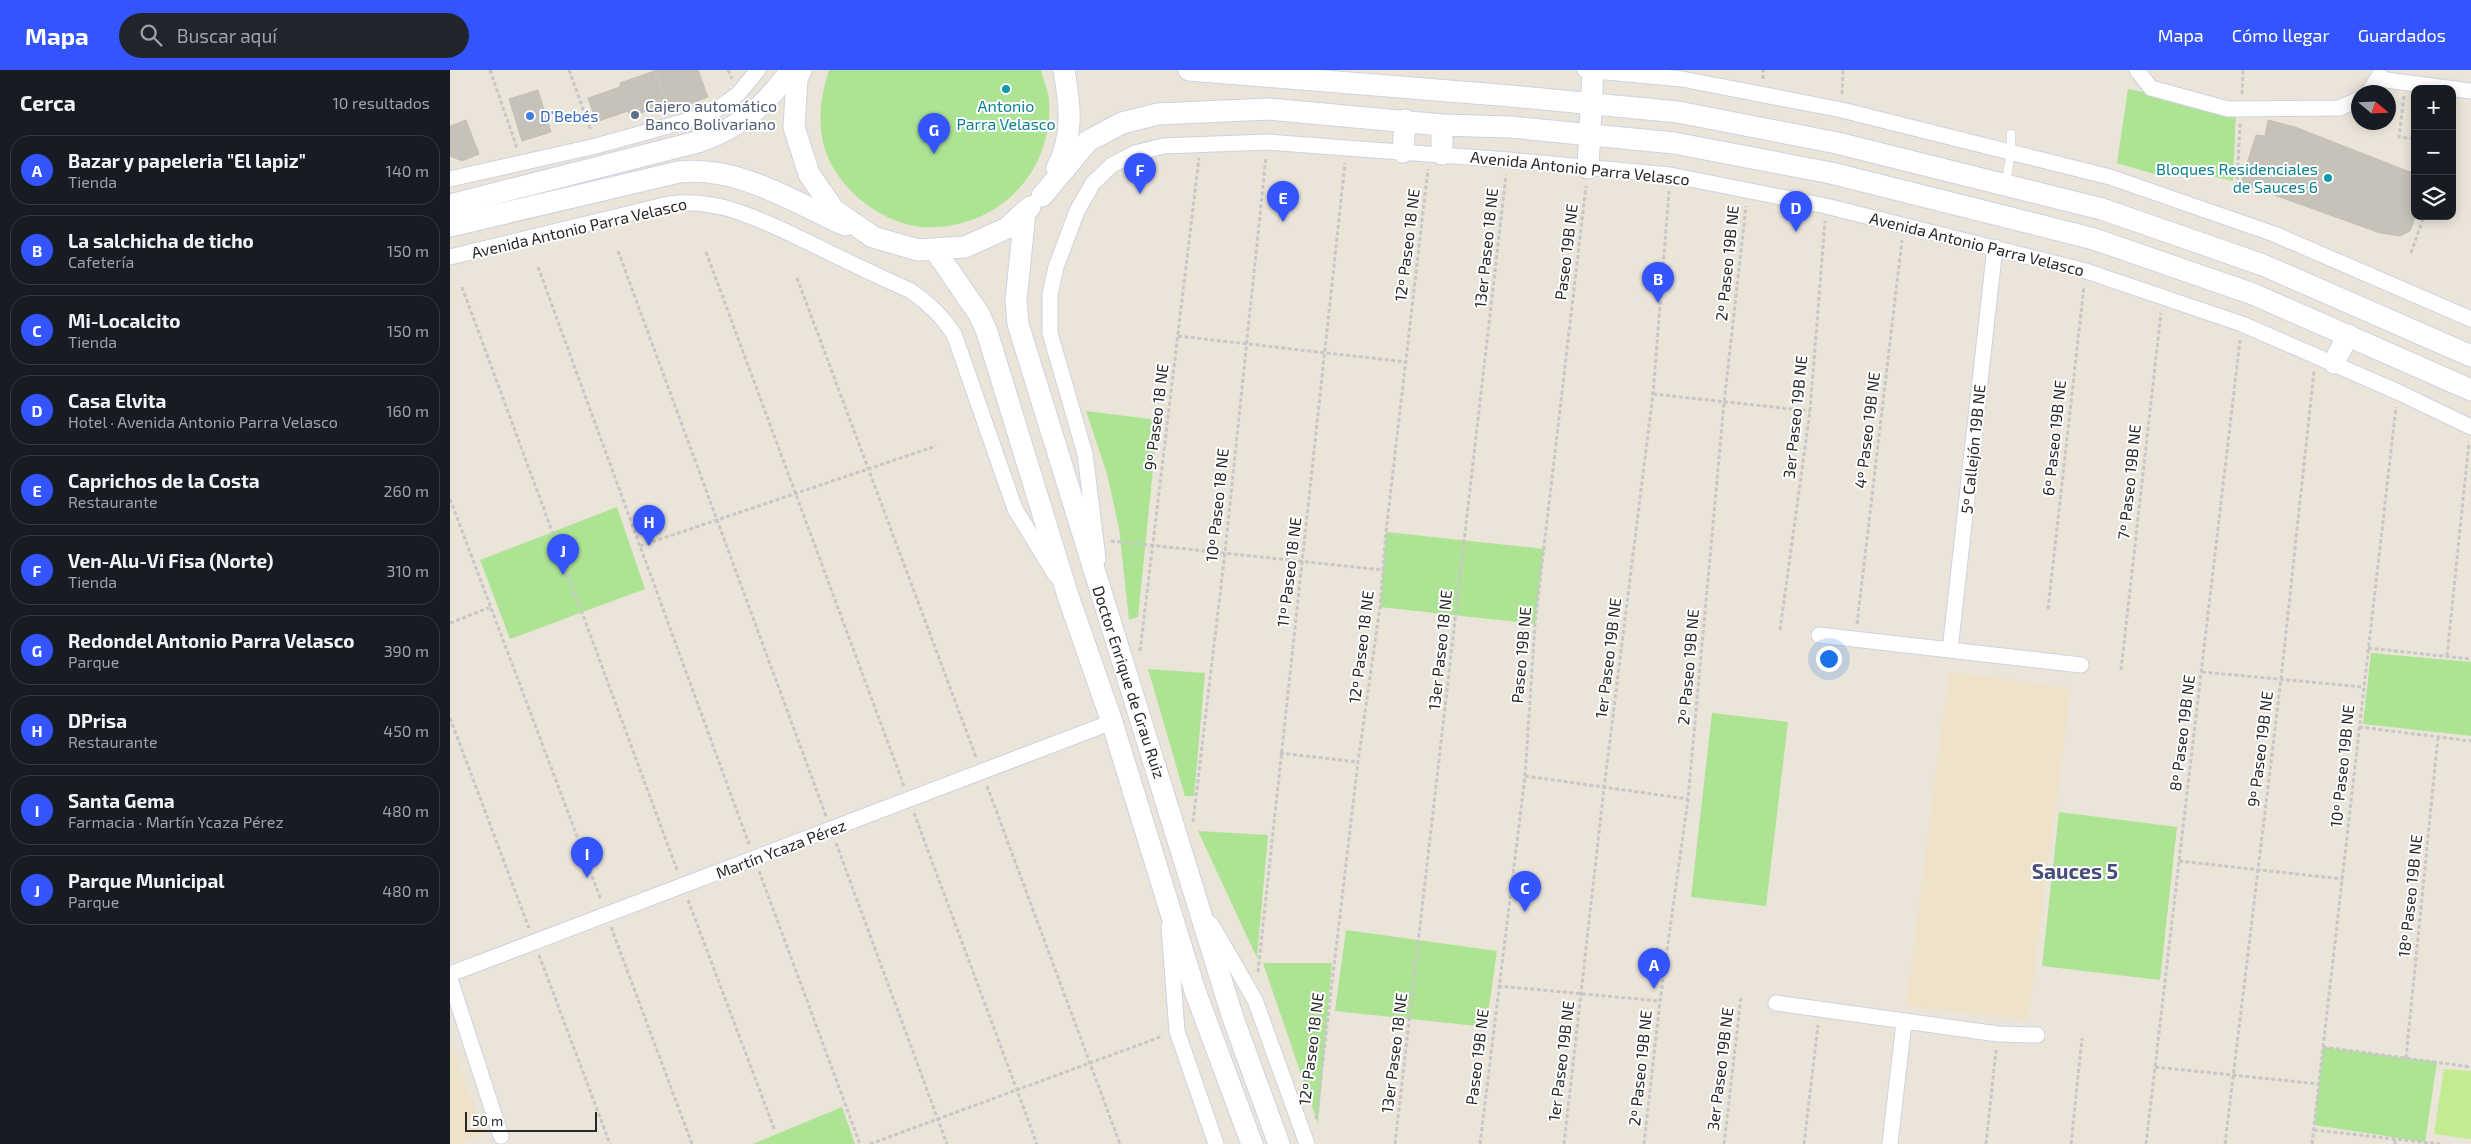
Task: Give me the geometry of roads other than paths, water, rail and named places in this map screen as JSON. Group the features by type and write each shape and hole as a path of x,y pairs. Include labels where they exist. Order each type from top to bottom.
{"main road":[{"path":"450,205 701,141 724,133 745,121 765,102 791,70"},
{"path":"801,70 797,79 794,127 809,174 834,210 873,237 918,250 964,247 1008,228 1042,196 1064,154 1071,107 1064,70"},
{"path":"1189,70 1678,112 1827,141 2102,209 2263,265 2471,356"},
{"path":"1588,168 1592,104 1591,70"},
{"name":"Avenida Antonio Parra Velasco","path":"1042,196 1088,141 1122,123 1158,114 1269,109 1405,120 1442,125 1510,127 1674,143 1831,174 2085,237 2253,294 2471,390"},
{"path":"1403,152 1405,120"},
{"path":"1436,154 1442,125"},
{"name":"Avenida Antonio Parra Velasco","path":"450,226 679,172 696,170 717,172 755,183 873,237"},
{"name":"Doctor Enrique de Grau Ruiz","path":"1024,213 1016,300 1018,324 1233,1018 1279,1144"},
{"name":"Doctor Enrique de Grau Ruiz","path":"935,250 988,332 1068,596 1112,722 1195,991 1252,1144"},
{"path":"2324,360 2348,335"}],"street":[{"path":"450,179 596,146 676,124 716,110 738,94 758,70"},
{"path":"1591,70 1682,80 1842,110 2110,177 2274,234 2471,319"},
{"path":"2137,70 2151,88 2228,109 2340,108 2351,103"},
{"path":"2372,85 2378,73 2386,80 2471,91"},
{"name":"Avenida Antonio Parra Velasco","path":"1103,602 1085,454 1050,333 1050,300 1056,267 1077,212 1093,183 1112,165 1135,153 1162,146 1201,143 1267,142 1508,160 1670,176 1826,206 2086,271 2242,324 2398,392 2471,427"},
{"name":"Avenida Antonio Parra Velasco","path":"450,257 669,204 690,202 713,205 757,218 910,291 927,302 943,318 954,334 1015,509 1068,596"},
{"name":"5º Callejón 19B NE","path":"1950,650 1995,247"},
{"path":"1819,635 2080,665"},
{"name":"Martín Ycaza Pérez","path":"450,974 1112,722"},
{"name":"Doctor Enrique de Grau Ruiz","path":"1166,901 1178,1031 1216,1144"},
{"path":"1198,903 1256,1000 1307,1144"},
{"path":"450,979 501,1136"},
{"path":"1776,1003 1998,1034 2037,1035"},
{"path":"1890,1144 1904,1022"}],"lane":[{"path":"2005,184 2011,152 2011,134"}],"place":[{"name":"Antonio Parra Velasco","path":"1006,89"},
{"name":"Cajero automático Banco Bolivariano","path":"635,115"},
{"name":"D'Bebés","path":"530,116"},
{"name":"Redondel Antonio Parra Velasco","path":"934,154"},
{"name":"Bloques Residenciales de Sauces 6","path":"2328,178"},
{"name":"Ven-Alu-Vi Fisa (Norte)","path":"1140,194"},
{"name":"Caprichos de la Costa","path":"1283,222"},
{"name":"Casa Elvita","path":"1796,232"},
{"name":"La salchicha de ticho","path":"1658,303"},
{"name":"DPrisa","path":"649,546"},
{"name":"Parque Municipal","path":"563,575"},
{"name":"Santa Gema","path":"587,878"},
{"name":"Mi-Localcito","path":"1525,912"},
{"name":"Bazar y papeleria \"El lapiz\"","path":"1654,989"}],"district":[{"name":"Sauces 5","path":"2075,872"}]}
